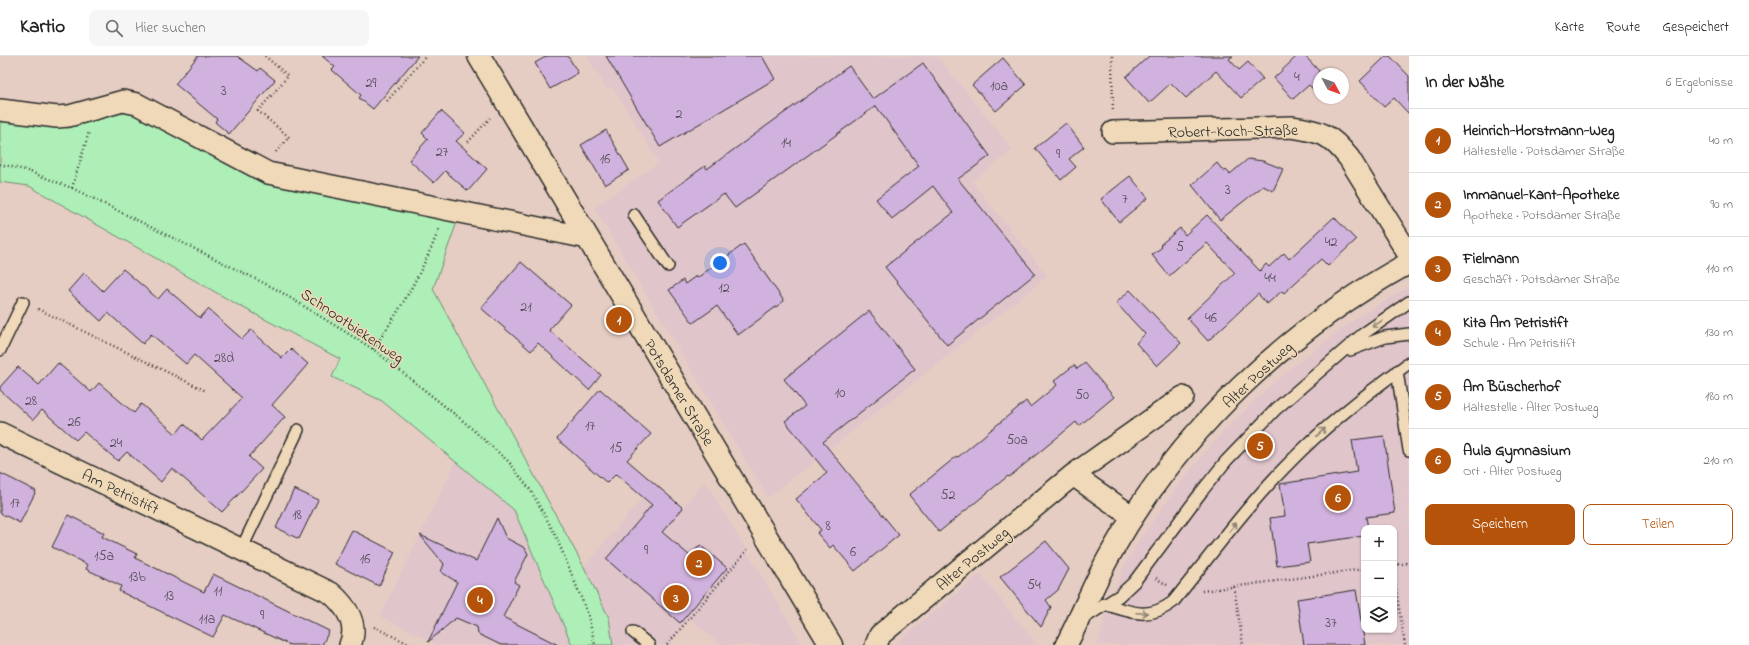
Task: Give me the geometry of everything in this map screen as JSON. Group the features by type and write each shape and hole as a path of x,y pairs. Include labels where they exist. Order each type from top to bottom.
{"street":[{"name":"Potsdamer Straße","path":"479,56 831,645"},
{"path":"0,110 57,117 69,116 123,101 136,104 268,173 588,238"},
{"name":"Robert-Koch-Straße","path":"1113,132 1291,127 1308,129 1324,134 1337,144 1349,158 1409,255"},
{"name":"Alter Postweg","path":"1066,645 1104,564 1133,517 1179,455 1246,381 1289,343 1337,306 1381,278 1409,263"},
{"name":"Alter Postweg","path":"878,640 1073,475 1183,397"},
{"name":"Am Petristift","path":"0,433 331,592 342,603 350,615"},
{"path":"1073,475 1133,517"},
{"path":"350,615 353,629 350,645"},
{"name":"Alter Postweg","path":"1074,645 1078,622"}],"lane":[{"path":"634,215 668,266"},
{"path":"0,350 23,302"},
{"path":"1078,622 1125,591 1143,571 1202,491 1255,430 1297,390 1363,334 1409,302"},
{"path":"1342,353 1384,337 1409,334"},
{"path":"1104,604 1145,614 1164,609 1173,602 1254,501 1289,463 1329,425 1409,363"},
{"path":"1397,371 1409,450"},
{"path":"241,550 298,430"},
{"path":"633,632 649,645"}],"path":[{"path":"265,56 288,76 258,111 289,137 271,157 268,173"},
{"path":"387,101 426,56"},
{"path":"1112,56 1113,132"},
{"path":"468,142 493,116 509,106"},
{"path":"72,188 96,108"},
{"name":"Schnootbiekenweg","path":"0,164 25,170 72,188 276,289 373,349 462,420 518,472 531,491 555,534 588,615 595,645"},
{"path":"373,349 394,320 428,255 445,209"},
{"path":"23,302 206,391"},
{"path":"668,645 750,547"},
{"path":"1397,565 1409,563"},
{"path":"1160,572 1156,578 1181,592 1193,592 1361,569"},
{"path":"1234,587 1242,645"},
{"path":"1397,596 1405,645"},
{"path":"350,615 411,645"}],"shaded area":[{"path":"587,56 937,56 1013,150 972,182 1048,276 768,498 594,207 659,163 613,87 607,89"},
{"path":"1409,287 1409,645 1098,645 1107,609 1126,563 1142,536 1180,483 1220,435 1265,390 1306,356 1356,318"},
{"path":"456,462 514,510 572,645 438,645 380,616"},
{"path":"705,481 803,645 721,645 690,619 668,645 613,645 609,618 584,567 643,497 671,521"},
{"path":"980,574 1037,645 894,645"}],"green space":[{"path":"109,113 136,113 271,183 457,222 433,289 584,567 609,618 613,645 572,645 514,510 382,401 332,377 340,359 238,305 29,186 0,182 0,120 69,128"}],"building":[{"path":"198,56 237,56 258,71 260,68 275,80 229,134 215,122 217,119 175,84"},
{"path":"322,56 418,56 373,109 359,98 361,95 332,70 335,67"},
{"path":"547,56 568,56 578,73 550,89 535,63"},
{"path":"606,56 762,56 775,79 660,147"},
{"path":"1149,56 1233,56 1229,59 1239,70 1248,62 1263,79 1241,98 1216,71 1186,98 1171,83 1149,103 1126,77"},
{"path":"1297,56 1305,56 1316,68 1313,68 1313,89 1309,85 1293,99 1274,78"},
{"path":"1386,56 1390,56 1409,76 1409,114 1394,98 1384,107 1360,81"},
{"path":"1003,58 1026,85 996,111 972,85"},
{"path":"923,63 990,156 958,179 1035,274 947,345 885,267 953,213 933,186 892,219 876,199 919,166 876,106 735,208 724,194 677,227 658,200 705,166 707,169 849,66 873,99"},
{"path":"441,111 465,133 456,141 487,169 468,191 445,171 434,183 409,160 428,139 422,133"},
{"path":"1066,123 1084,147 1069,159 1076,167 1061,180 1035,148"},
{"path":"606,130 629,170 605,185 581,145"},
{"path":"1248,159 1263,161 1283,169 1273,191 1263,186 1220,220 1192,185 1217,163 1224,172 1226,170 1230,174"},
{"path":"1130,176 1148,198 1119,222 1101,199"},
{"path":"1207,215 1260,271 1266,264 1269,267 1284,253 1289,259 1334,217 1356,240 1328,266 1321,259 1284,293 1282,291 1267,304 1258,294 1208,341 1187,318 1235,273 1207,243 1169,276 1152,255 1162,247 1160,245 1180,228 1185,235"},
{"path":"744,244 784,301 738,335 717,306 693,323 669,290 683,280 685,284 696,276 697,278"},
{"path":"521,262 571,305 549,330 601,375 589,390 538,343 531,351 481,308"},
{"path":"123,269 158,299 167,289 200,318 208,309 242,339 251,330 282,358 291,349 308,364 272,405 285,417 249,457 262,469 222,512 172,468 161,482 127,452 118,461 84,432 76,440 42,410 33,420 0,390 0,387 18,367 39,385 58,363 91,392 99,383 134,413 141,404 176,434 184,424 202,440 242,398 194,355 186,364 151,334 143,344 108,313 101,321 68,291 84,273 103,291"},
{"path":"1130,290 1181,343 1157,366 1136,343 1145,334 1116,303"},
{"path":"869,311 915,369 823,442 899,535 855,571 833,545 830,548 817,533 821,530 796,499 827,473 785,421 805,406 784,379"},
{"path":"1085,363 1114,397 1079,426 1076,422 939,532 909,495 1026,401 1030,407 1057,385 1054,381 1074,365 1077,369"},
{"path":"600,389 651,434 627,460 683,508 662,532 690,556 700,545 727,568 680,623 606,559 652,505 616,474 607,483 557,439"},
{"path":"1384,436 1395,513 1366,517 1367,525 1361,525 1361,536 1307,544 1310,562 1277,566 1270,518 1285,516 1280,484 1357,472 1352,440"},
{"path":"0,473 36,491 20,523 0,513"},
{"path":"294,489 318,500 299,539 276,528"},
{"path":"68,515 104,533 102,537 137,554 135,558 204,592 213,574 329,631 322,645 290,645 225,615 213,637 119,591 121,586 86,569 88,565 52,547"},
{"path":"497,518 506,538 525,548 528,554 514,582 519,585 503,617 558,645 501,645 478,634 477,627 456,618 428,642 457,582 441,572 444,564 420,535 476,561"},
{"path":"352,530 395,552 379,586 335,564"},
{"path":"1046,541 1069,569 1058,590 1046,600 1051,607 1041,627 1000,577"},
{"path":"1356,590 1361,621 1361,633 1363,633 1365,645 1304,645 1297,599"}],"place":[{"name":"Heinrich-Horstmann-Weg","path":"619,320"},
{"name":"Am Büscherhof","path":"1260,446"},
{"name":"Aula Gymnasium","path":"1338,498"},
{"name":"Immanuel-Kant-Apotheke","path":"699,563"},
{"name":"Fielmann","path":"676,598"},
{"name":"Kita Am Petristift","path":"480,600"}]}
